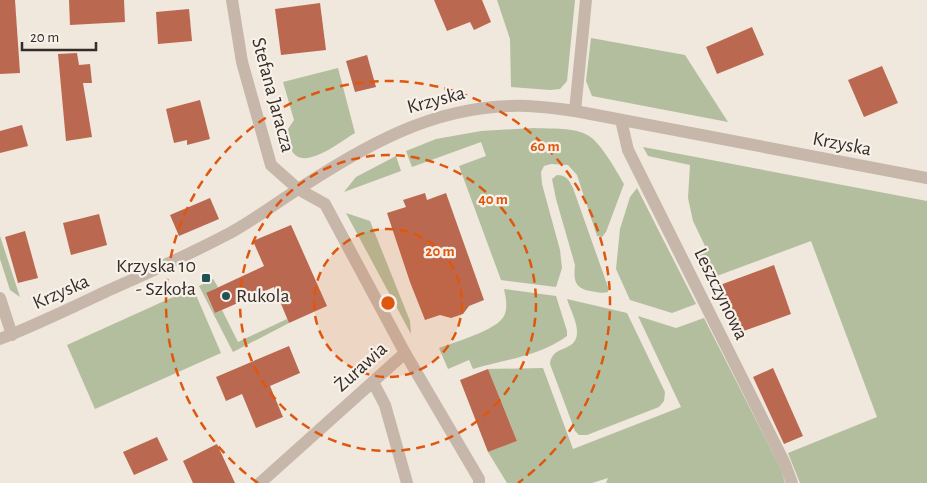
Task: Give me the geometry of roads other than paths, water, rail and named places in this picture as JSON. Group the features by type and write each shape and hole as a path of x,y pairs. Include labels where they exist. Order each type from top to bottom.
{"street":[{"name":"Stefana Jaracza","path":"232,0 242,62 271,165 298,190"},
{"path":"575,111 586,0"},
{"name":"Krzyska","path":"6,337 144,275 228,234 370,145 400,130 443,115 476,108 512,105 542,106 575,111 927,178"},
{"name":"Leszczynowa","path":"621,120 628,150 785,464 792,483"},
{"name":"Żurawia","path":"260,483 405,353 325,204 298,190"},
{"path":"0,298 6,337"},
{"path":"405,353 480,480 479,483"},
{"path":"373,382 385,405 407,483"}],"place":[{"name":"Krzyska 10 - Szkoła","path":"206,278"},
{"name":"Rukola","path":"226,296"}]}
